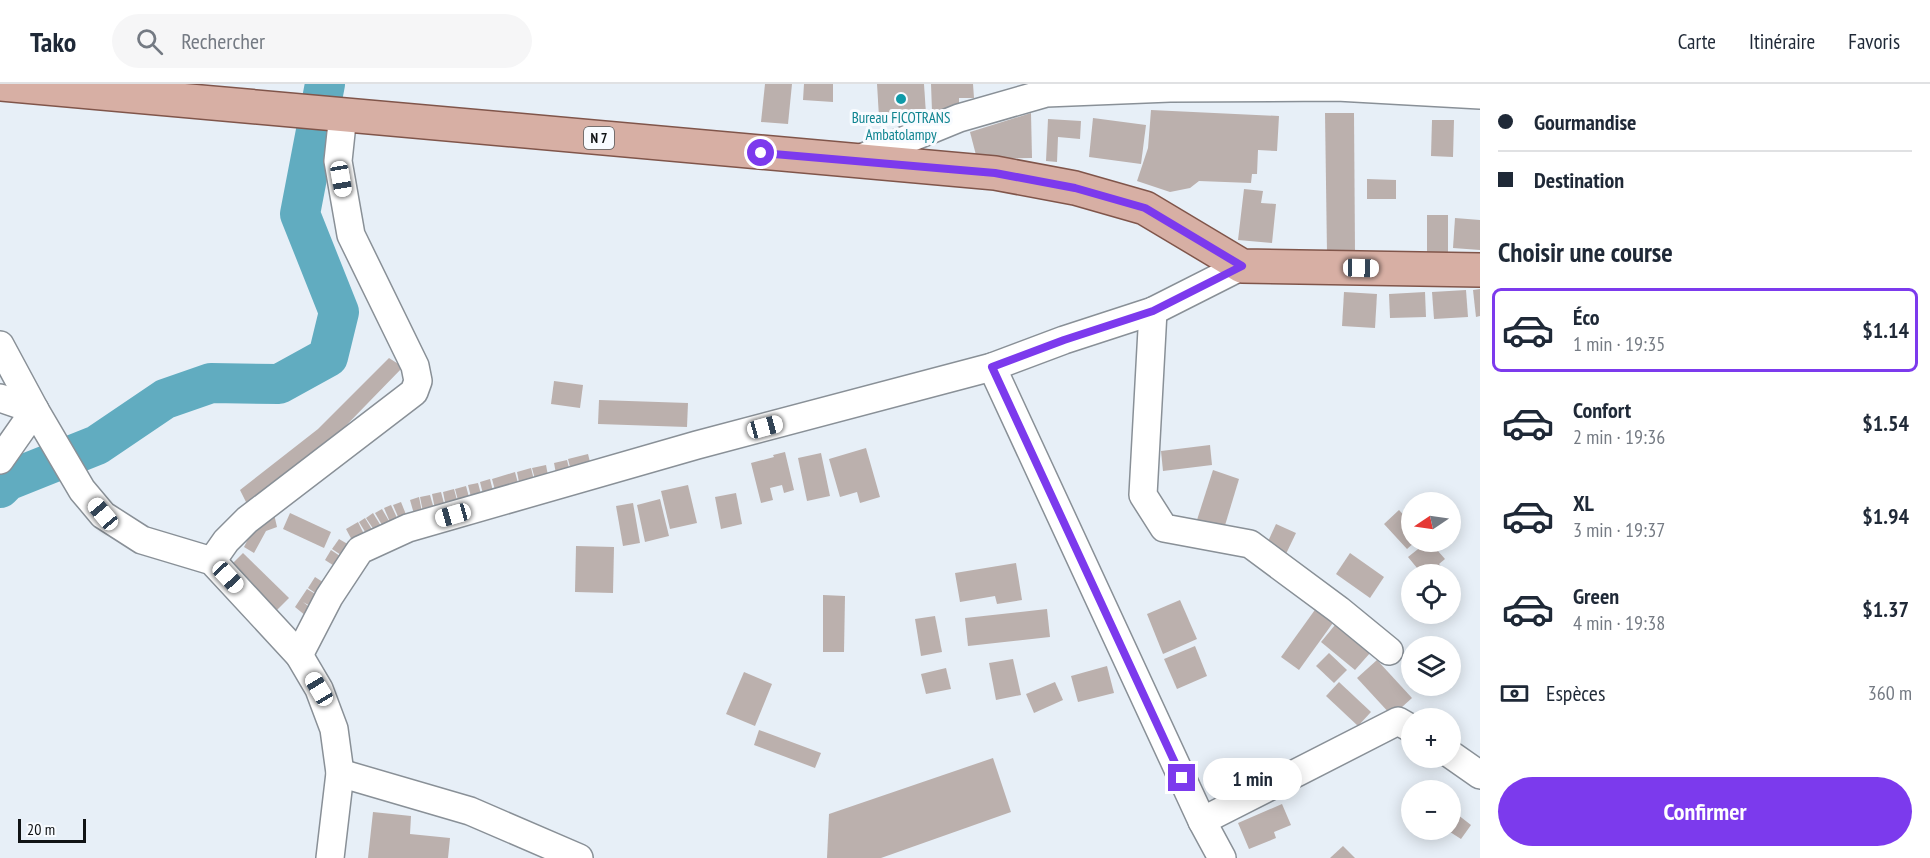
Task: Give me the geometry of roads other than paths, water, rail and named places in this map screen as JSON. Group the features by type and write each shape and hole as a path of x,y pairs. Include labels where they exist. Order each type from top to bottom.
{"main road":[{"name":"N 7","path":"0,84 167,92 299,111 995,173 1075,188 1145,208 1242,266 1480,270"}],"street":[{"path":"854,161 959,118 1006,95 1170,88 1337,87 1480,95"},
{"path":"212,561 226,541 247,520 414,392 418,381 415,366 351,235 338,161 343,114"},
{"path":"299,655 329,597 360,550 408,528 697,445 992,367 1064,340 1153,311 1242,266"},
{"path":"1153,311 1143,495 1164,528 1250,544 1339,610 1389,651"},
{"path":"0,345 82,490 103,514 142,540 212,561 299,655 319,689 334,729 340,773 330,858"},
{"path":"992,367 1202,821 1222,858"},
{"path":"0,398 35,410"},
{"path":"0,459 35,410"},
{"path":"1202,821 1398,721 1401,723"},
{"path":"1461,762 1480,776"},
{"path":"340,773 470,811 579,858"}],"waterway":[{"path":"0,488 7,481 97,445 165,399 211,383 279,384 328,357 339,312 300,214 325,84"}],"place":[{"name":"Bureau FICOTRANS Ambatolampy","path":"901,99"}]}
